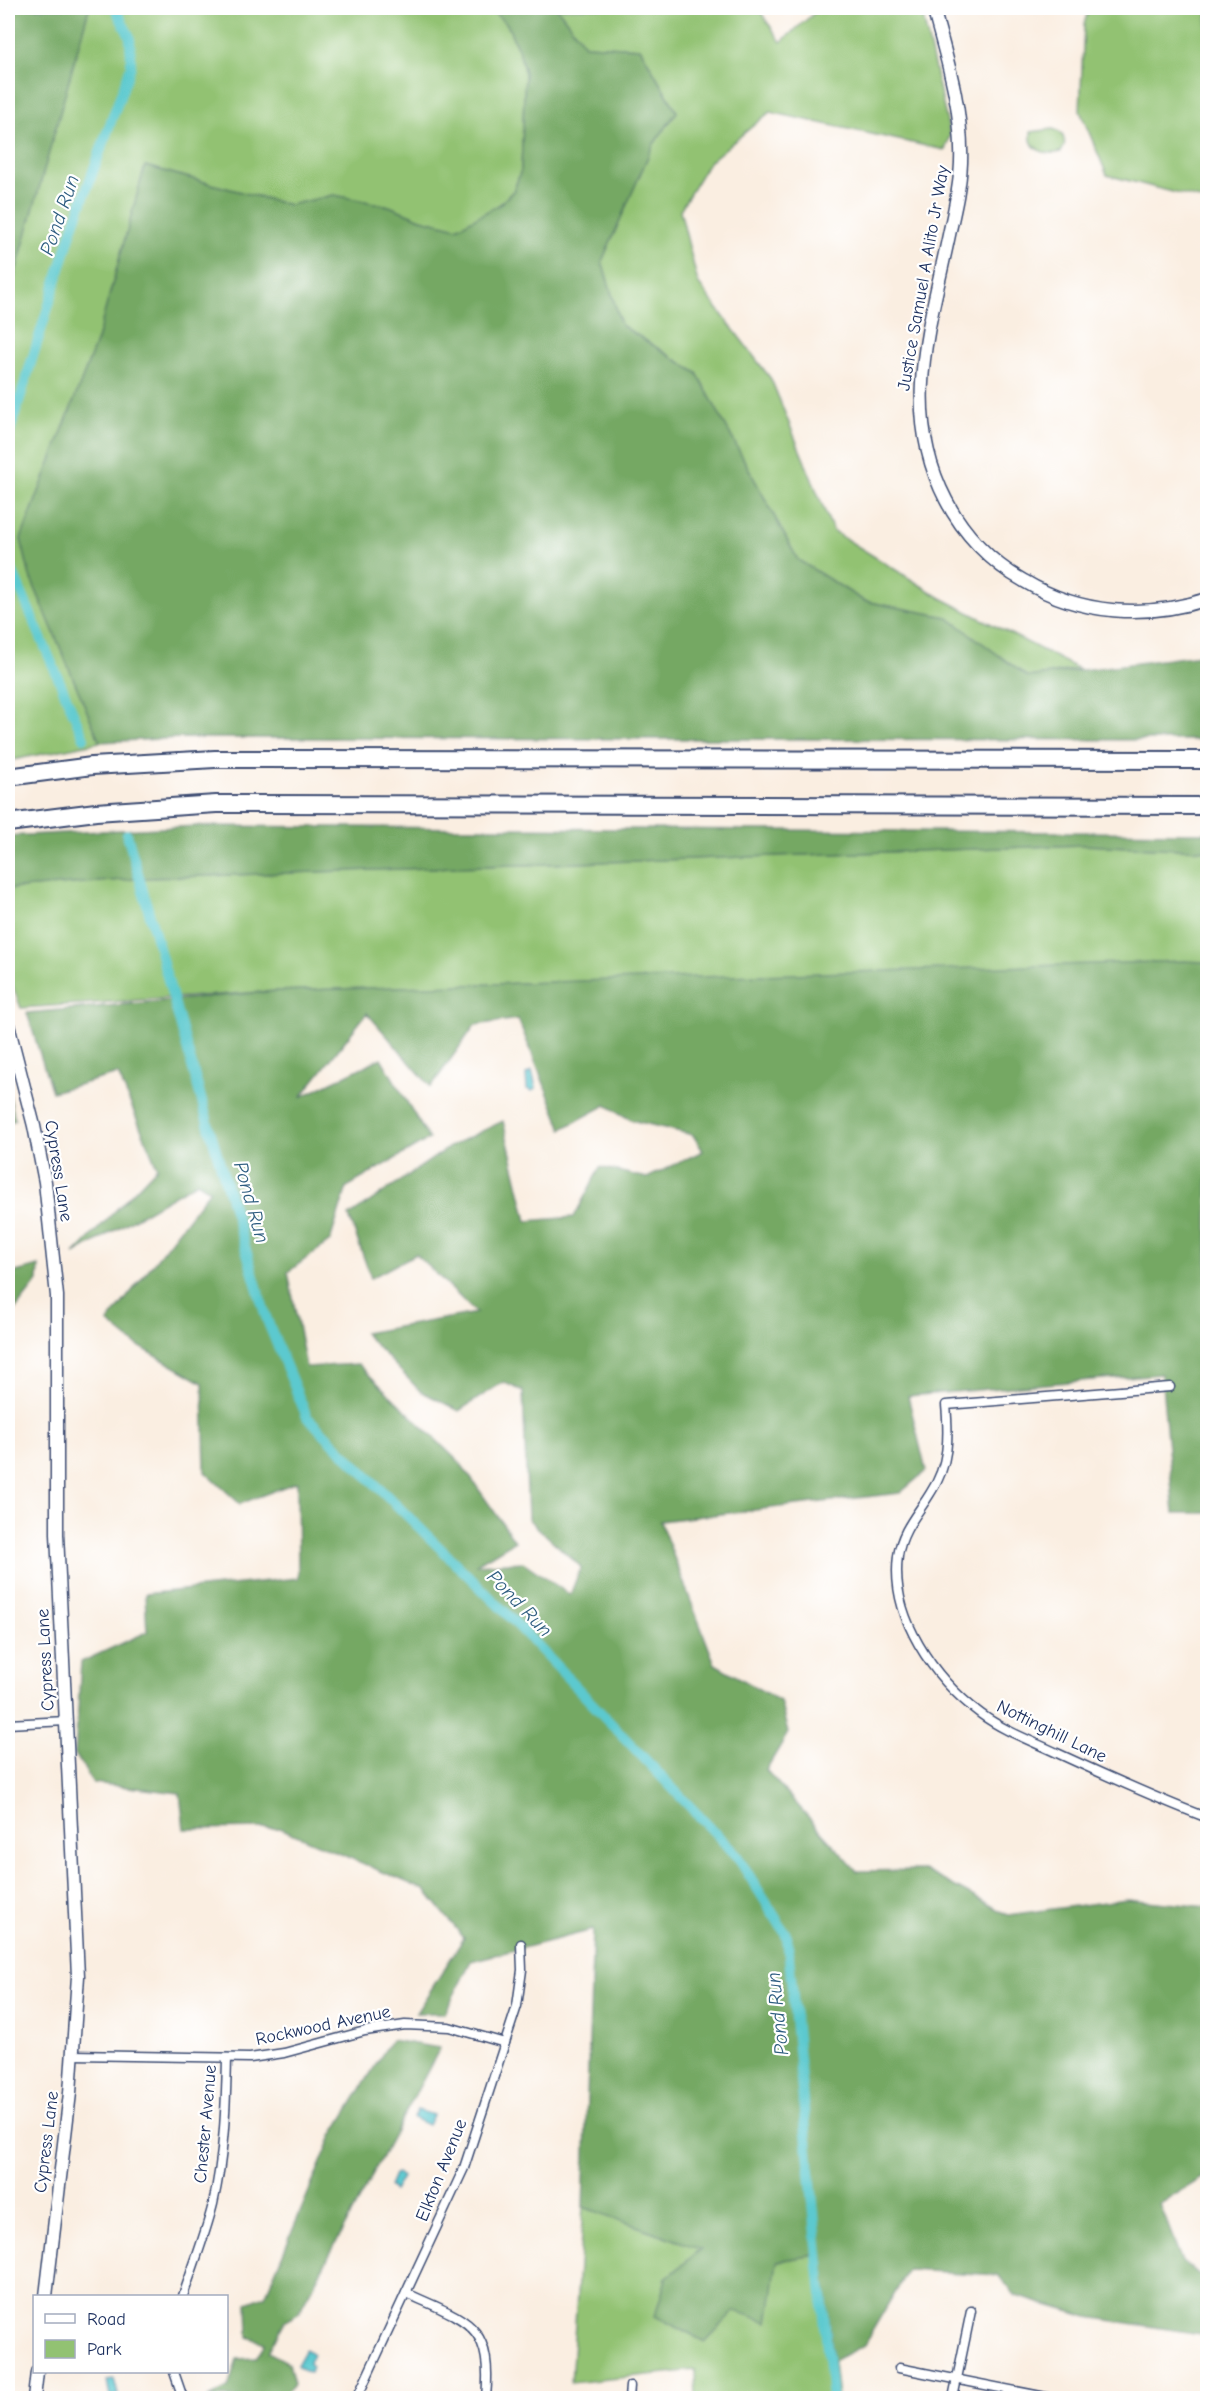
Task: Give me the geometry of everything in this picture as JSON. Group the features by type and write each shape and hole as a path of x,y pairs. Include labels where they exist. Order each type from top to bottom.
{"highway":[{"path":"8,777 92,766 215,759 1208,760"},
{"path":"8,823 96,812 216,804 1208,806"}],"street":[{"name":"Justice Samuel A Alito Jr Way","path":"933,8 955,86 962,137 959,189 924,358 920,393 924,442 939,488 962,526 979,546 1017,577 1056,598 1096,609 1141,612 1185,606 1208,599"},
{"name":"Cypress Lane","path":"8,1025 34,1126 52,1239 57,1296 57,1534 78,1976 74,2055 46,2295"},
{"name":"Nottinghill Lane","path":"1170,1387 946,1405 949,1433 944,1466 934,1488 906,1530 898,1555 897,1572 904,1610 922,1649 947,1684 983,1715 1001,1727 1083,1765 1208,1818"},
{"path":"8,1724 66,1721"},
{"name":"Elkton Avenue","path":"357,2398 464,2168 521,1986 521,1944"},
{"name":"Rockwood Avenue","path":"74,2055 227,2058 284,2054 365,2031 405,2025 448,2028 505,2043"},
{"name":"Chester Avenue","path":"183,2295 203,2238 220,2170 226,2118 227,2058"},
{"path":"406,2293 460,2318 479,2336 488,2357 486,2398"},
{"path":"953,2398 971,2311"},
{"path":"899,2368 1051,2398"},
{"path":"34,2398 37,2373"},
{"path":"174,2373 183,2398"},
{"path":"629,2398 630,2386"}],"green space":[{"path":"8,8 89,8 8,300"},
{"path":"89,8 488,8 507,24 520,54 525,74 521,170 514,190 499,205 457,228 421,219 389,206 334,195 290,205 145,166 97,340 21,539 30,576 100,742 8,761 8,300"},
{"path":"488,8 557,8 585,45 640,48 677,112 653,145 602,261 621,325 697,373 798,560 864,601 947,617 1028,677 1207,654 1207,740 181,738 100,742 30,576 21,539 97,340 145,166 289,205 334,195 389,206 421,219 457,228 499,205 514,190 521,170 525,74 520,54 507,24"},
{"path":"557,8 758,8 781,42 820,8 921,8 950,135 945,150 770,112 709,162 680,210 698,283 771,379 833,531 941,598 1079,669 1028,677 947,617 864,601 798,560 697,373 621,325 602,261 653,145 677,112 640,48 585,45"},
{"path":"1089,8 1207,8 1207,201 1107,175 1080,111 1084,24"},
{"path":"1053,129 1064,138 1061,152 1044,152 1035,147 1032,143 1031,132"},
{"path":"197,826 1207,833 1208,850 1082,845 148,878 8,889 8,836"},
{"path":"1082,845 1207,850 1207,977 1205,962 277,991 21,1008 8,974 8,889 148,878"},
{"path":"1205,962 1208,977 1207,1513 1174,1513 1161,1374 908,1396 926,1471 900,1493 660,1521 715,1664 780,1701 788,1733 766,1770 857,1871 924,1870 1008,1915 1127,1899 1207,1907 1207,2175 1160,2204 1182,2262 1207,2279 1207,2335 1088,2317 1016,2296 998,2275 908,2270 864,2345 833,2361 822,2254 777,2261 768,2322 735,2311 705,2342 655,2316 666,2279 701,2249 583,2207 593,1930 471,1961 445,2013 416,2013 464,1938 425,1890 280,1828 184,1829 180,1793 93,1783 75,1754 81,1662 147,1632 145,1594 298,1578 297,1482 240,1504 205,1472 203,1383 135,1344 108,1322 210,1190 197,1182 74,1254 157,1167 118,1074 52,1092 27,1013 277,991","holes":["367,1013 431,1087 475,1025 518,1019 562,1129 606,1105 631,1120 693,1135 703,1151 647,1178 600,1167 574,1217 527,1221 503,1121 451,1146 349,1216 371,1278 416,1254 476,1313 364,1333 420,1391 459,1411 503,1382 523,1391 528,1519 581,1567 570,1595 523,1562 475,1565 515,1541 461,1464 358,1364 306,1367 288,1272 330,1241 347,1187 429,1139 381,1058 301,1097"]},
{"path":"8,1089 15,1120 8,1123"},
{"path":"39,1266 38,1281 8,1319 8,1274"},
{"path":"391,2040 440,2048 298,2314 285,2321 268,2352 289,2363 294,2384 280,2398 208,2398 228,2388 237,2359 256,2358 265,2343 248,2337 247,2303 265,2296 332,2136"},
{"path":"583,2207 701,2249 666,2279 822,2254 838,2398 696,2398 695,2370 571,2383"}],"water":[{"path":"532,1071 536,1088 532,1091 527,1089 526,1074"},
{"path":"417,2110 433,2115 428,2125 413,2118"},
{"path":"397,2173 402,2177 394,2191 389,2186 394,2174"},
{"path":"306,2349 313,2354 308,2363 312,2366 310,2372 304,2371 297,2365"},
{"path":"114,2379 118,2395 110,2397 107,2380"}],"waterway":[{"name":"Pond Run","path":"8,437 73,227 131,66 130,37 115,8"},
{"name":"Pond Run","path":"8,561 84,738"},
{"name":"Pond Run","path":"127,834 210,1130 267,1320 307,1417 504,1611 737,1856 787,1936 832,2398"}]}
